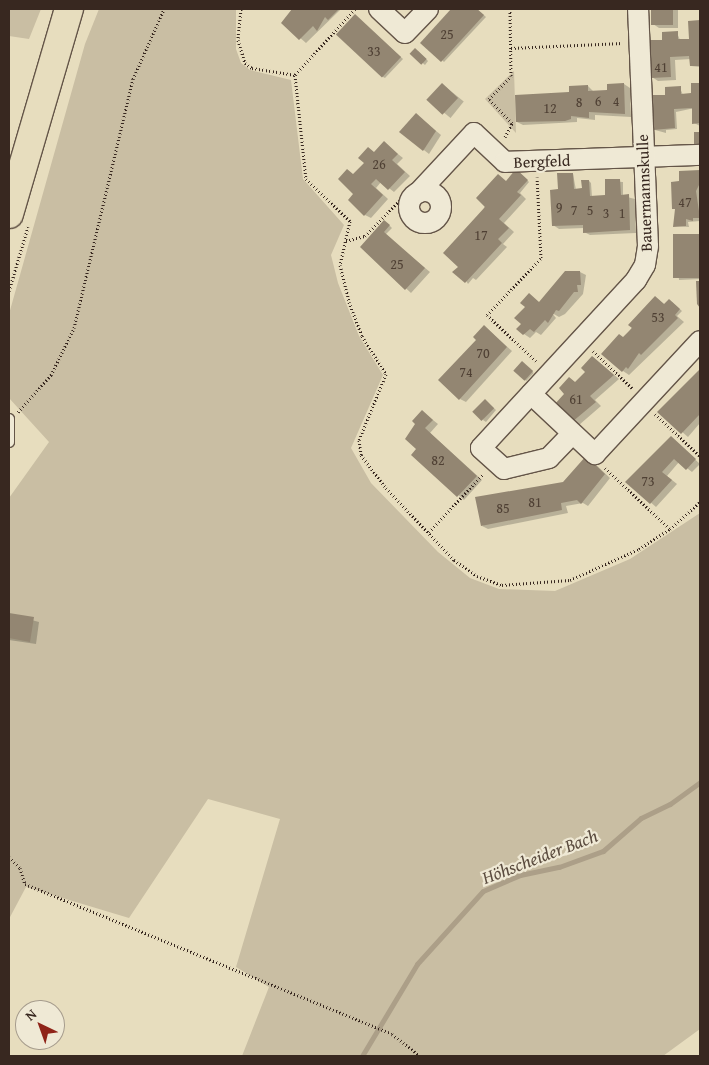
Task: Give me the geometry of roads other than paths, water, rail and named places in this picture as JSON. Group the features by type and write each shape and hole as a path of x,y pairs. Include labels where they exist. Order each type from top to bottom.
{"main road":[{"path":"9,214 69,9"}],"street":[{"path":"379,9 405,33 428,9"},
{"name":"Bauermannskulle","path":"572,434 549,458 504,469 481,448 636,280 645,265 648,246 638,9"},
{"name":"Bergfeld","path":"418,193 474,133 505,162 700,155"},
{"path":"531,394 595,454 700,341"}],"lane":[{"path":"9,419 9,442"}],"waterway":[{"name":"Höhscheider Bach","path":"362,1056 417,964 483,891 520,875 559,867 603,851 641,818 670,804 700,782"}]}
